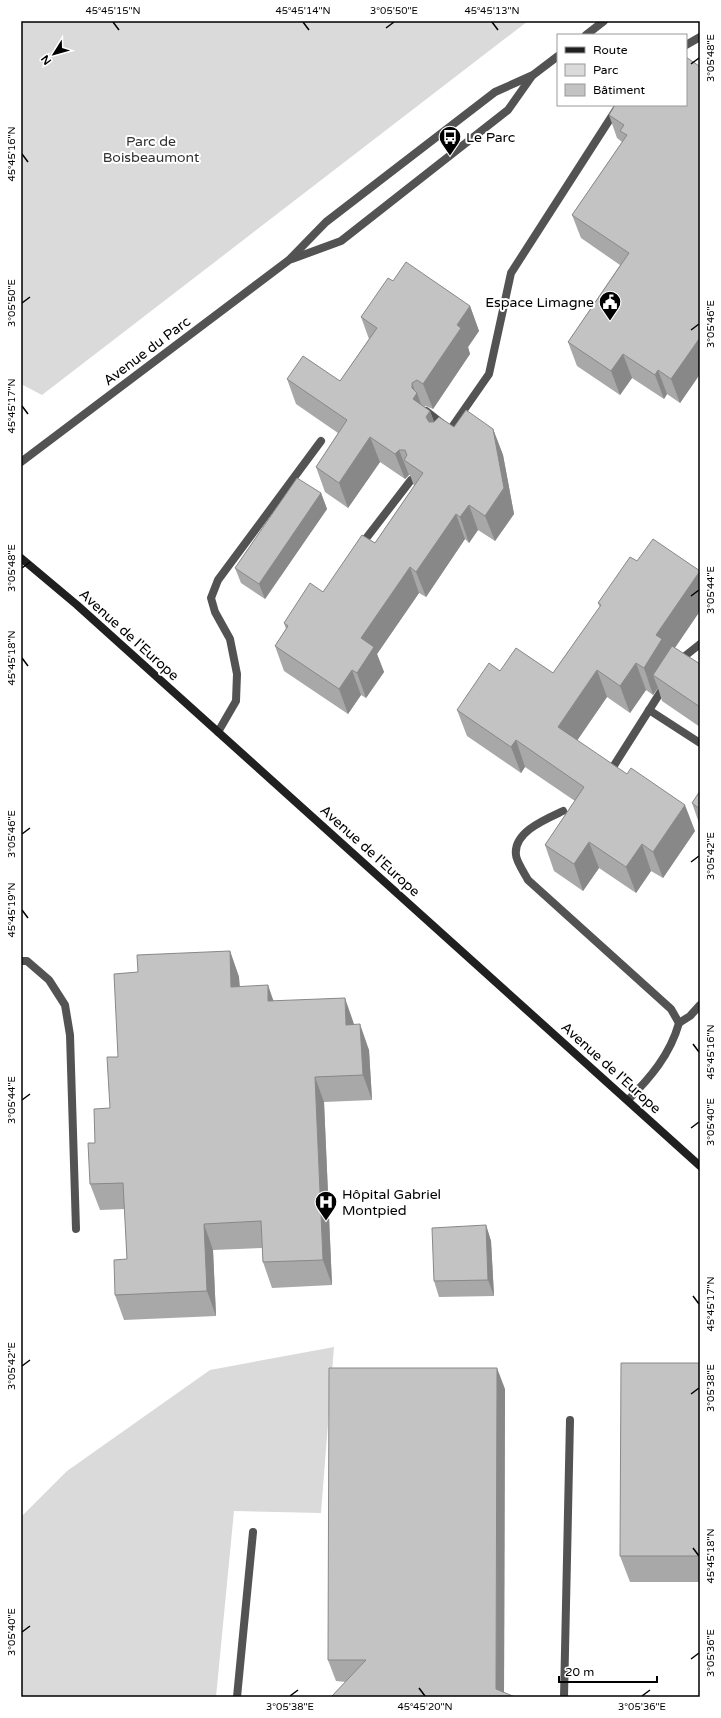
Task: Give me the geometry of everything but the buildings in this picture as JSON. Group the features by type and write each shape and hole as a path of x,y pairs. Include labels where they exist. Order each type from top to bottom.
{"main road":[{"name":"Avenue de l'Europe","path":"21,558 55,586 700,1166"}],"street":[{"path":"587,34 604,21"},
{"path":"687,44 700,37"},
{"name":"Avenue du Parc","path":"21,462 289,260 326,222 495,92 533,75 557,57"},
{"name":"Avenue du Parc","path":"289,260 340,241 508,110 533,75"},
{"path":"426,412 448,433 489,374 511,273 618,106"},
{"path":"218,732 236,701 237,674 230,638 215,612 211,598 213,592 218,580 320,442"},
{"path":"356,551 411,480"},
{"path":"613,767 685,656 700,644"},
{"path":"649,710 700,743"},
{"path":"563,811 529,828 518,843 516,855 528,880 671,1009 679,1023"},
{"path":"21,962 27,962 49,980 65,1005 70,1035 76,1229"},
{"path":"628,1100 646,1082 662,1062 675,1038 679,1023 690,1016 700,1005"},
{"path":"564,1697 570,1420"},
{"path":"237,1697 253,1532"}],"green space":[{"name":"Parc de Boisbeaumont","path":"21,21 528,21 42,395 21,384"},
{"path":"334,1347 321,1513 234,1511 216,1697 21,1697 21,1517 67,1471 210,1370"}],"place":[{"name":"Le Parc","path":"450,156"},
{"name":"Espace Limagne","path":"610,322"},
{"name":"Hôpital Gabriel Montpied","path":"326,1222"}]}
